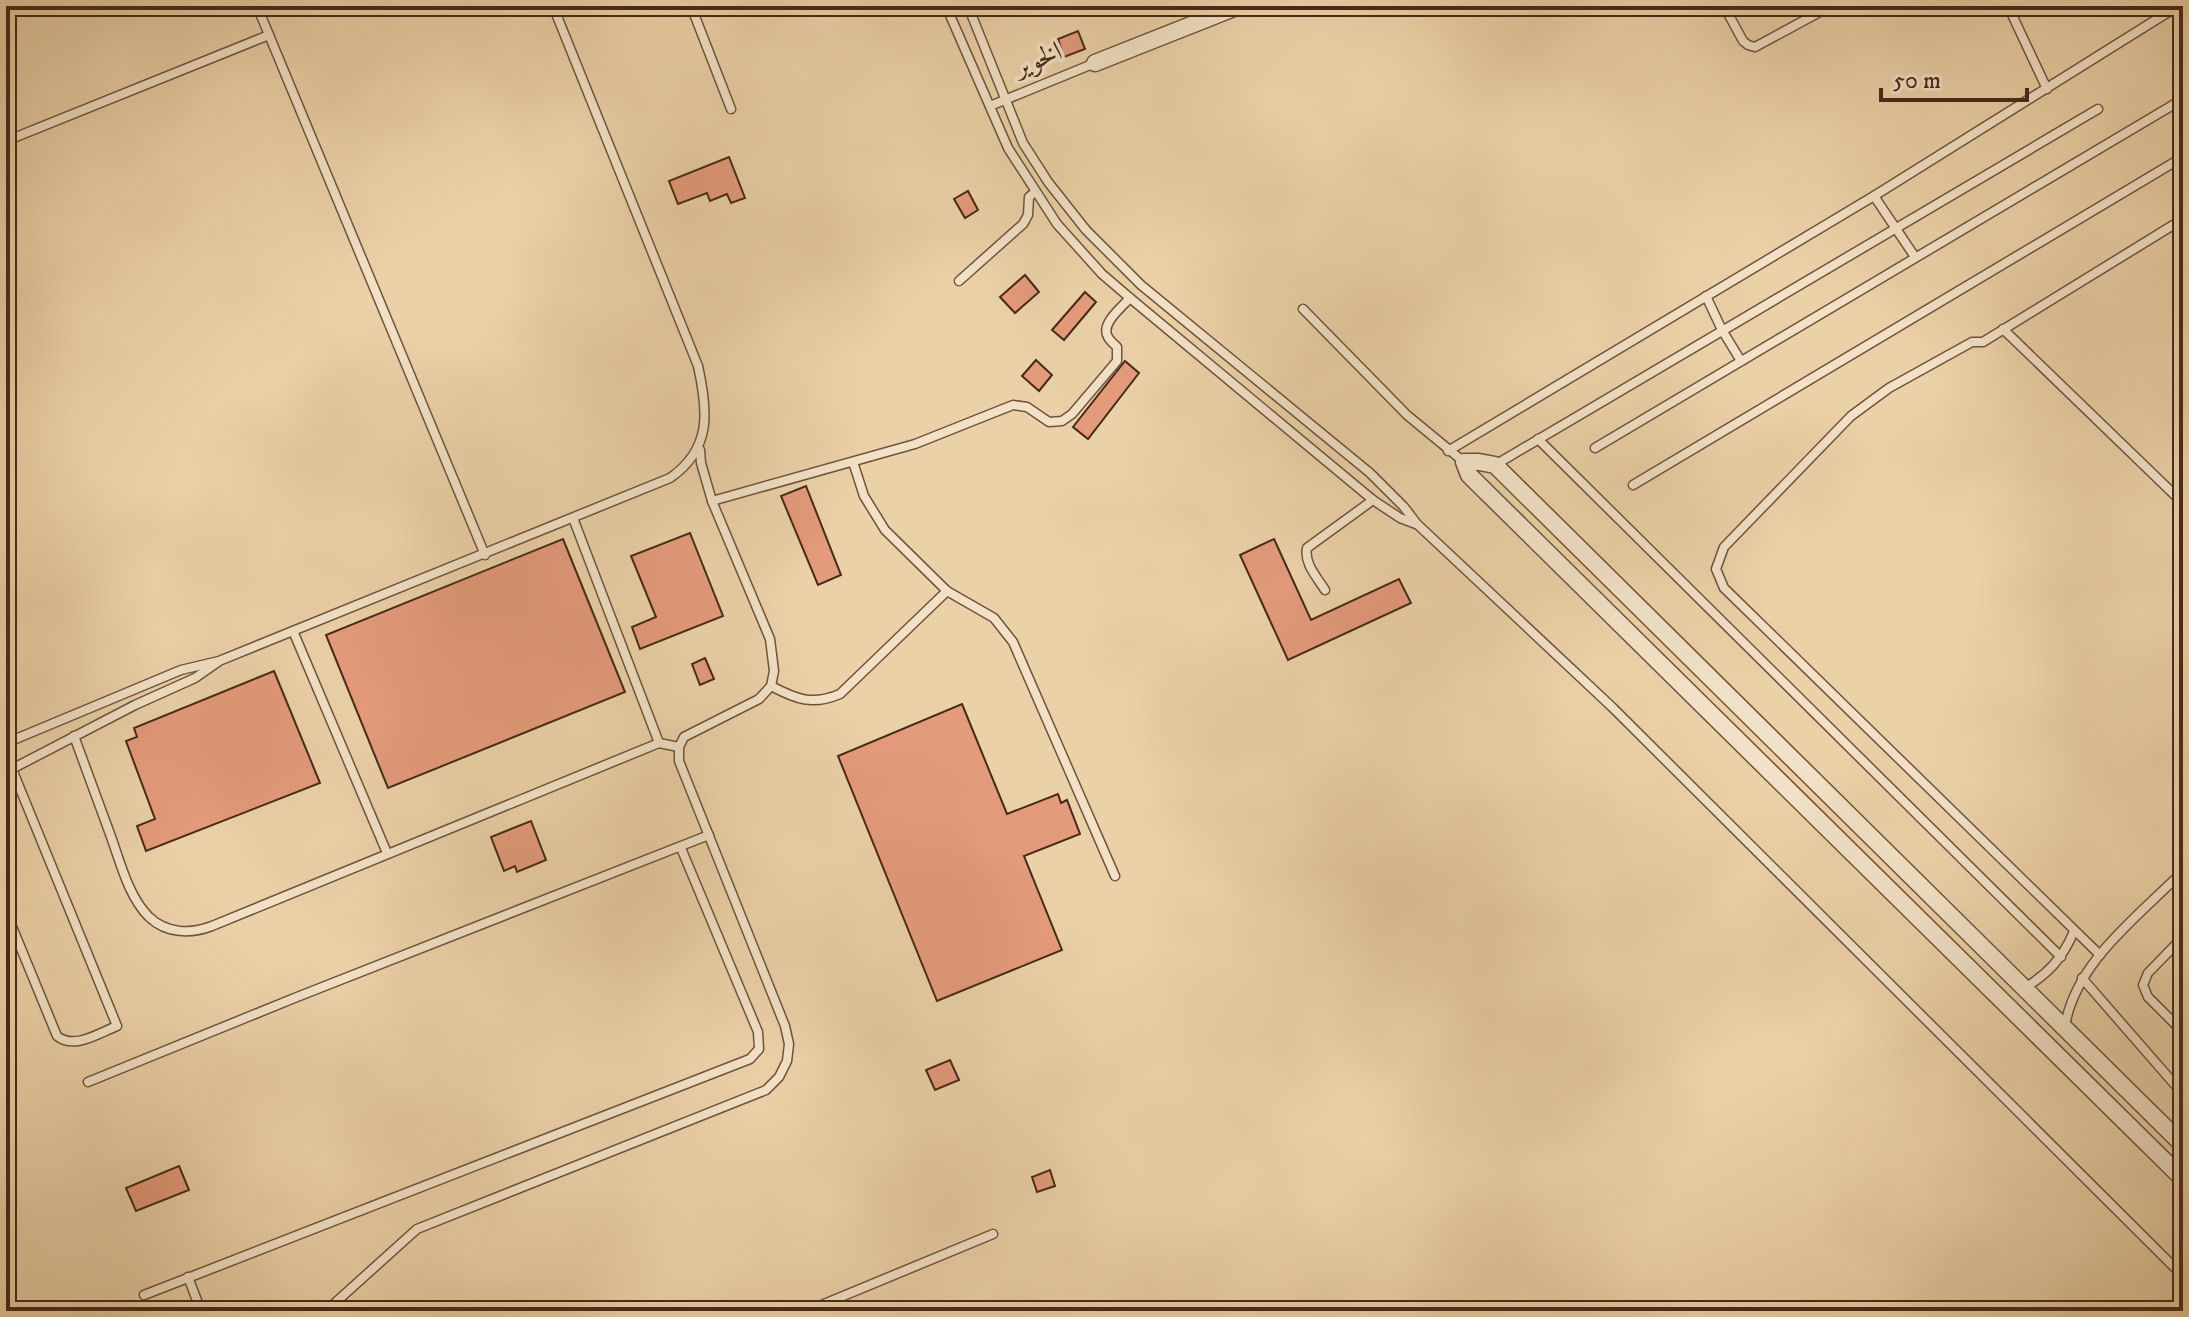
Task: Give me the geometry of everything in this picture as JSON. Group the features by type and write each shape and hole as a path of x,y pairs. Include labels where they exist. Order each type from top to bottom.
{"street":[{"name":"الخوير","path":"1095,63 1239,6"},
{"path":"2183,1145 1495,465 1464,462 1469,475 2183,1179"},
{"path":"2036,1035 2058,1023"}],"lane":[{"path":"257,6 485,555"},
{"path":"326,1311 417,1229 766,1090 779,1077 787,1061 785,1026 681,768 679,747 689,733 746,708 771,686 774,671 770,639 712,501 701,463 705,403 698,366 553,6"},
{"path":"691,6 731,109"},
{"path":"946,6 1008,148 1057,224 1083,253 1130,298 1373,500 1400,518 1417,524"},
{"path":"968,6 1023,143 1048,182 1086,230 1141,285 1370,473 1417,524 1612,707 2183,1276"},
{"path":"1724,6 1743,41 1755,47 1831,6"},
{"path":"2008,6 2047,89"},
{"path":"1448,451 1874,196 2178,6"},
{"path":"6,141 269,35"},
{"name":"الخوير","path":"990,106 1095,63"},
{"path":"1595,448 2183,99"},
{"path":"1495,465 2098,109"},
{"path":"1633,485 2183,157"},
{"path":"959,281 1023,224 1028,215 1028,201 1035,192"},
{"path":"1874,196 1915,257"},
{"path":"2100,955 1724,588 1716,569 1724,547 1851,416 1889,388 1972,342 1983,342 2183,219"},
{"path":"1706,296 1741,361"},
{"path":"712,501 946,433 1013,405 1027,407 1049,422 1067,418 1117,361 1117,347 1106,330 1130,298"},
{"path":"1303,309 1407,415 1464,462"},
{"path":"2003,329 2183,503"},
{"path":"1538,439 2061,957"},
{"path":"6,743 181,670 219,661 485,555 670,478 684,469 700,450"},
{"path":"853,462 864,496 885,530 947,591 984,610 1013,642 1115,876"},
{"path":"1325,590 1308,564 1307,548 1373,500"},
{"path":"573,518 659,743"},
{"path":"771,686 798,700 820,701 840,694 947,591"},
{"path":"293,631 387,853"},
{"path":"6,912 57,1036 75,1042 117,1026 9,770 195,678 219,661"},
{"path":"74,736 133,893 151,919 165,927 189,932 659,743 679,747"},
{"path":"88,1082 709,835"},
{"path":"144,1295 750,1059 759,1049 758,1032 681,848"},
{"path":"2058,1023 2082,978 2100,955 2183,871"},
{"path":"2023,989 2051,970 2074,931"},
{"path":"2183,937 2148,973 2143,985 2148,997 2183,1032"},
{"path":"2082,978 2183,1094"},
{"path":"807,1311 993,1234"},
{"path":"188,1277 201,1311"}],"building":[{"path":"1078,31 1085,49 1064,57 1058,39"},
{"path":"729,157 745,198 731,203 727,194 710,201 707,193 678,204 669,181"},
{"path":"968,191 978,210 965,218 954,199"},
{"path":"1025,275 1039,292 1015,313 1000,297"},
{"path":"1085,292 1096,302 1064,340 1052,330"},
{"path":"1036,360 1052,375 1039,391 1022,376"},
{"path":"1125,361 1139,373 1088,439 1073,427"},
{"path":"806,486 841,575 818,585 781,496"},
{"path":"690,533 723,616 640,649 632,627 656,617 631,556"},
{"path":"563,539 625,692 388,788 326,635"},
{"path":"1274,539 1311,620 1399,579 1411,603 1288,660 1240,555"},
{"path":"705,658 714,679 700,685 692,664"},
{"path":"274,671 320,783 146,851 137,826 155,819 126,741 137,737 134,728"},
{"path":"962,704 1007,814 1058,794 1061,803 1067,800 1080,834 1024,856 1062,950 937,1001 838,756"},
{"path":"531,821 546,860 517,872 515,866 504,871 491,837"},
{"path":"950,1060 959,1080 935,1090 926,1070"},
{"path":"179,1166 189,1190 136,1211 126,1188"},
{"path":"1050,1170 1055,1186 1037,1192 1032,1177"}]}
